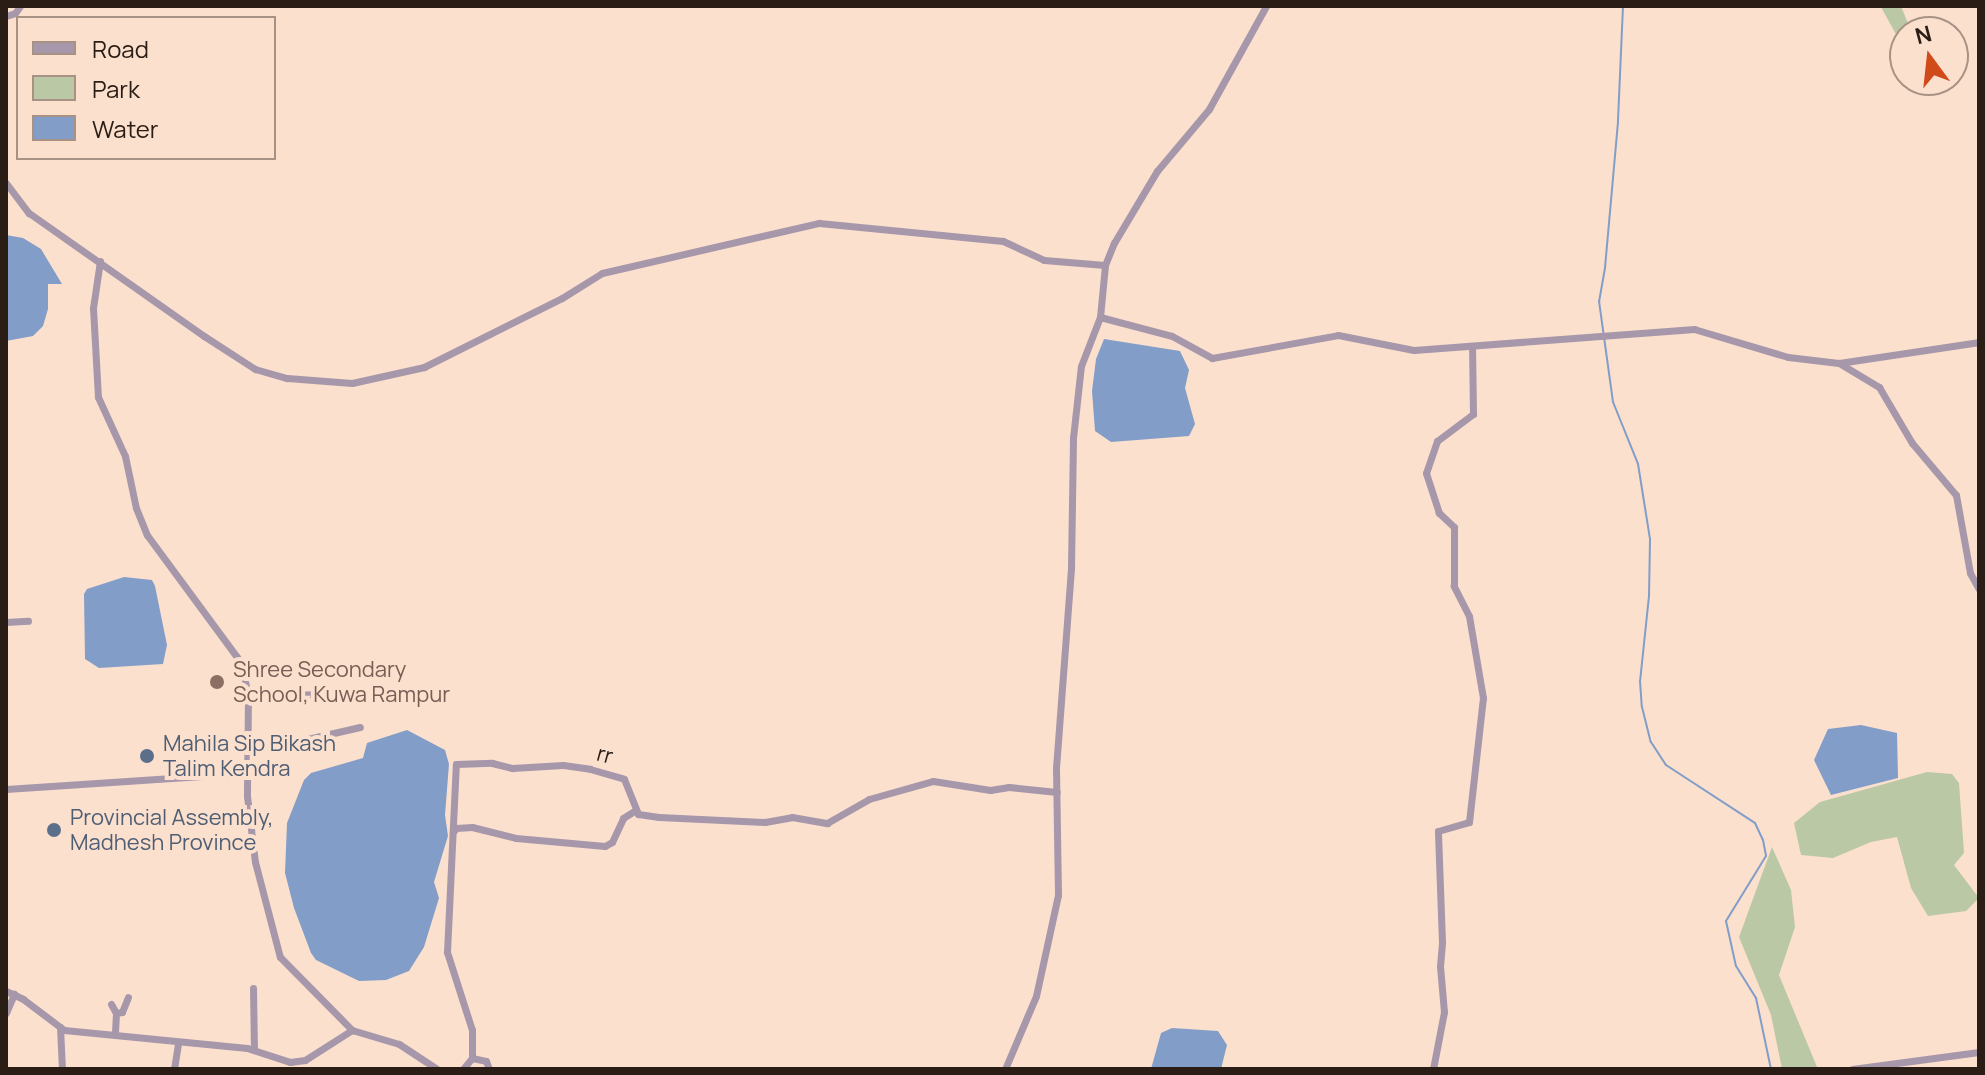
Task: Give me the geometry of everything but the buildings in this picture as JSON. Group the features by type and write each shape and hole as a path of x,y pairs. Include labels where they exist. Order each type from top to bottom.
{"street":[{"path":"6,16 15,13 20,6"},
{"path":"1005,1069 1040,984 1058,895 1057,792 1071,567 1073,438 1081,366 1100,317 1105,265 1114,243 1157,171 1209,109 1266,6"},
{"path":"6,183 29,213 255,369 287,378 352,383 424,367 562,298 602,273 819,223 1003,241 1044,260 1105,265"},
{"path":"100,261 93,308 98,397 125,456 136,508 147,535 237,657 248,696 247,773 255,862 280,957 352,1030 399,1044 437,1069"},
{"path":"1100,317 1172,336 1212,358 1338,335 1414,350 1694,329 1788,357 1839,363 1979,342"},
{"path":"1433,1069 1444,1012 1440,966 1438,831 1469,822 1483,698 1469,616 1454,586 1454,527 1439,513 1426,473 1437,441 1473,414 1472,346"},
{"path":"1839,363 1879,387 1912,443 1956,495 1970,573 1979,589"},
{"path":"6,622 28,621"},
{"path":"248,696 327,694 350,689"},
{"path":"248,745 277,746 360,727"},
{"name":"rr","path":"472,1058 466,1007 447,952 456,764 492,763 512,768 563,765 590,769 624,779 636,810"},
{"path":"6,789 247,773"},
{"path":"453,832 456,828 472,827 516,838 605,846 612,842 623,818 636,810 646,817 765,822 792,817 827,823 869,799 922,787 933,781 990,790 1009,787 1057,792"},
{"path":"253,988 254,1050"},
{"path":"6,1013 10,992 60,1027 78,1033 115,1034 254,1050 284,1065 305,1060 352,1030"},
{"path":"116,1013 122,1012 128,997"},
{"path":"111,1004 116,1013 115,1034"},
{"path":"60,1027 62,1069"},
{"path":"174,1069 178,1043"},
{"path":"1852,1069 1979,1052"},
{"path":"463,1069 472,1058 486,1061 489,1069"},
{"path":"305,1060 309,1069"}],"green space":[{"path":"1901,6 1905,16 1889,16 1889,22 1881,7"},
{"path":"1927,772 1952,774 1959,783 1964,853 1954,865 1979,898 1966,911 1928,916 1911,888 1897,837 1871,842 1833,858 1801,855 1794,823 1820,802"},
{"path":"1772,847 1791,890 1795,927 1779,975 1817,1067 1807,1069 1782,1069 1771,1015 1739,937"}],"water":[{"path":"6,235 23,238 41,249 62,284 48,284 48,309 43,326 33,336 6,341"},
{"path":"1104,339 1180,351 1189,370 1185,388 1195,424 1189,436 1111,442 1095,431 1092,391 1096,359"},
{"path":"124,577 152,580 155,586 167,645 163,664 99,668 85,659 84,594 87,589"},
{"path":"1861,725 1897,733 1898,778 1831,795 1814,760 1828,729"},
{"path":"407,730 445,750 449,764 445,815 448,836 434,882 439,898 424,947 409,971 386,980 359,981 316,960 311,953 285,873 287,823 304,780 311,773 363,758 367,743"},
{"path":"1172,1028 1218,1031 1227,1045 1221,1069 1151,1069 1161,1033"}],"waterway":[{"path":"1623,6 1618,122 1605,268 1599,301 1613,402 1638,464 1650,539 1649,596 1640,681 1642,707 1651,742 1666,765 1755,823 1763,840 1766,856 1726,921 1736,966 1756,998 1771,1069"}],"place":[{"name":"Shree Secondary School, Kuwa Rampur","path":"217,682"},
{"name":"Mahila Sip Bikash Talim Kendra","path":"147,756"},
{"name":"Provincial Assembly, Madhesh Province","path":"54,830"}]}
